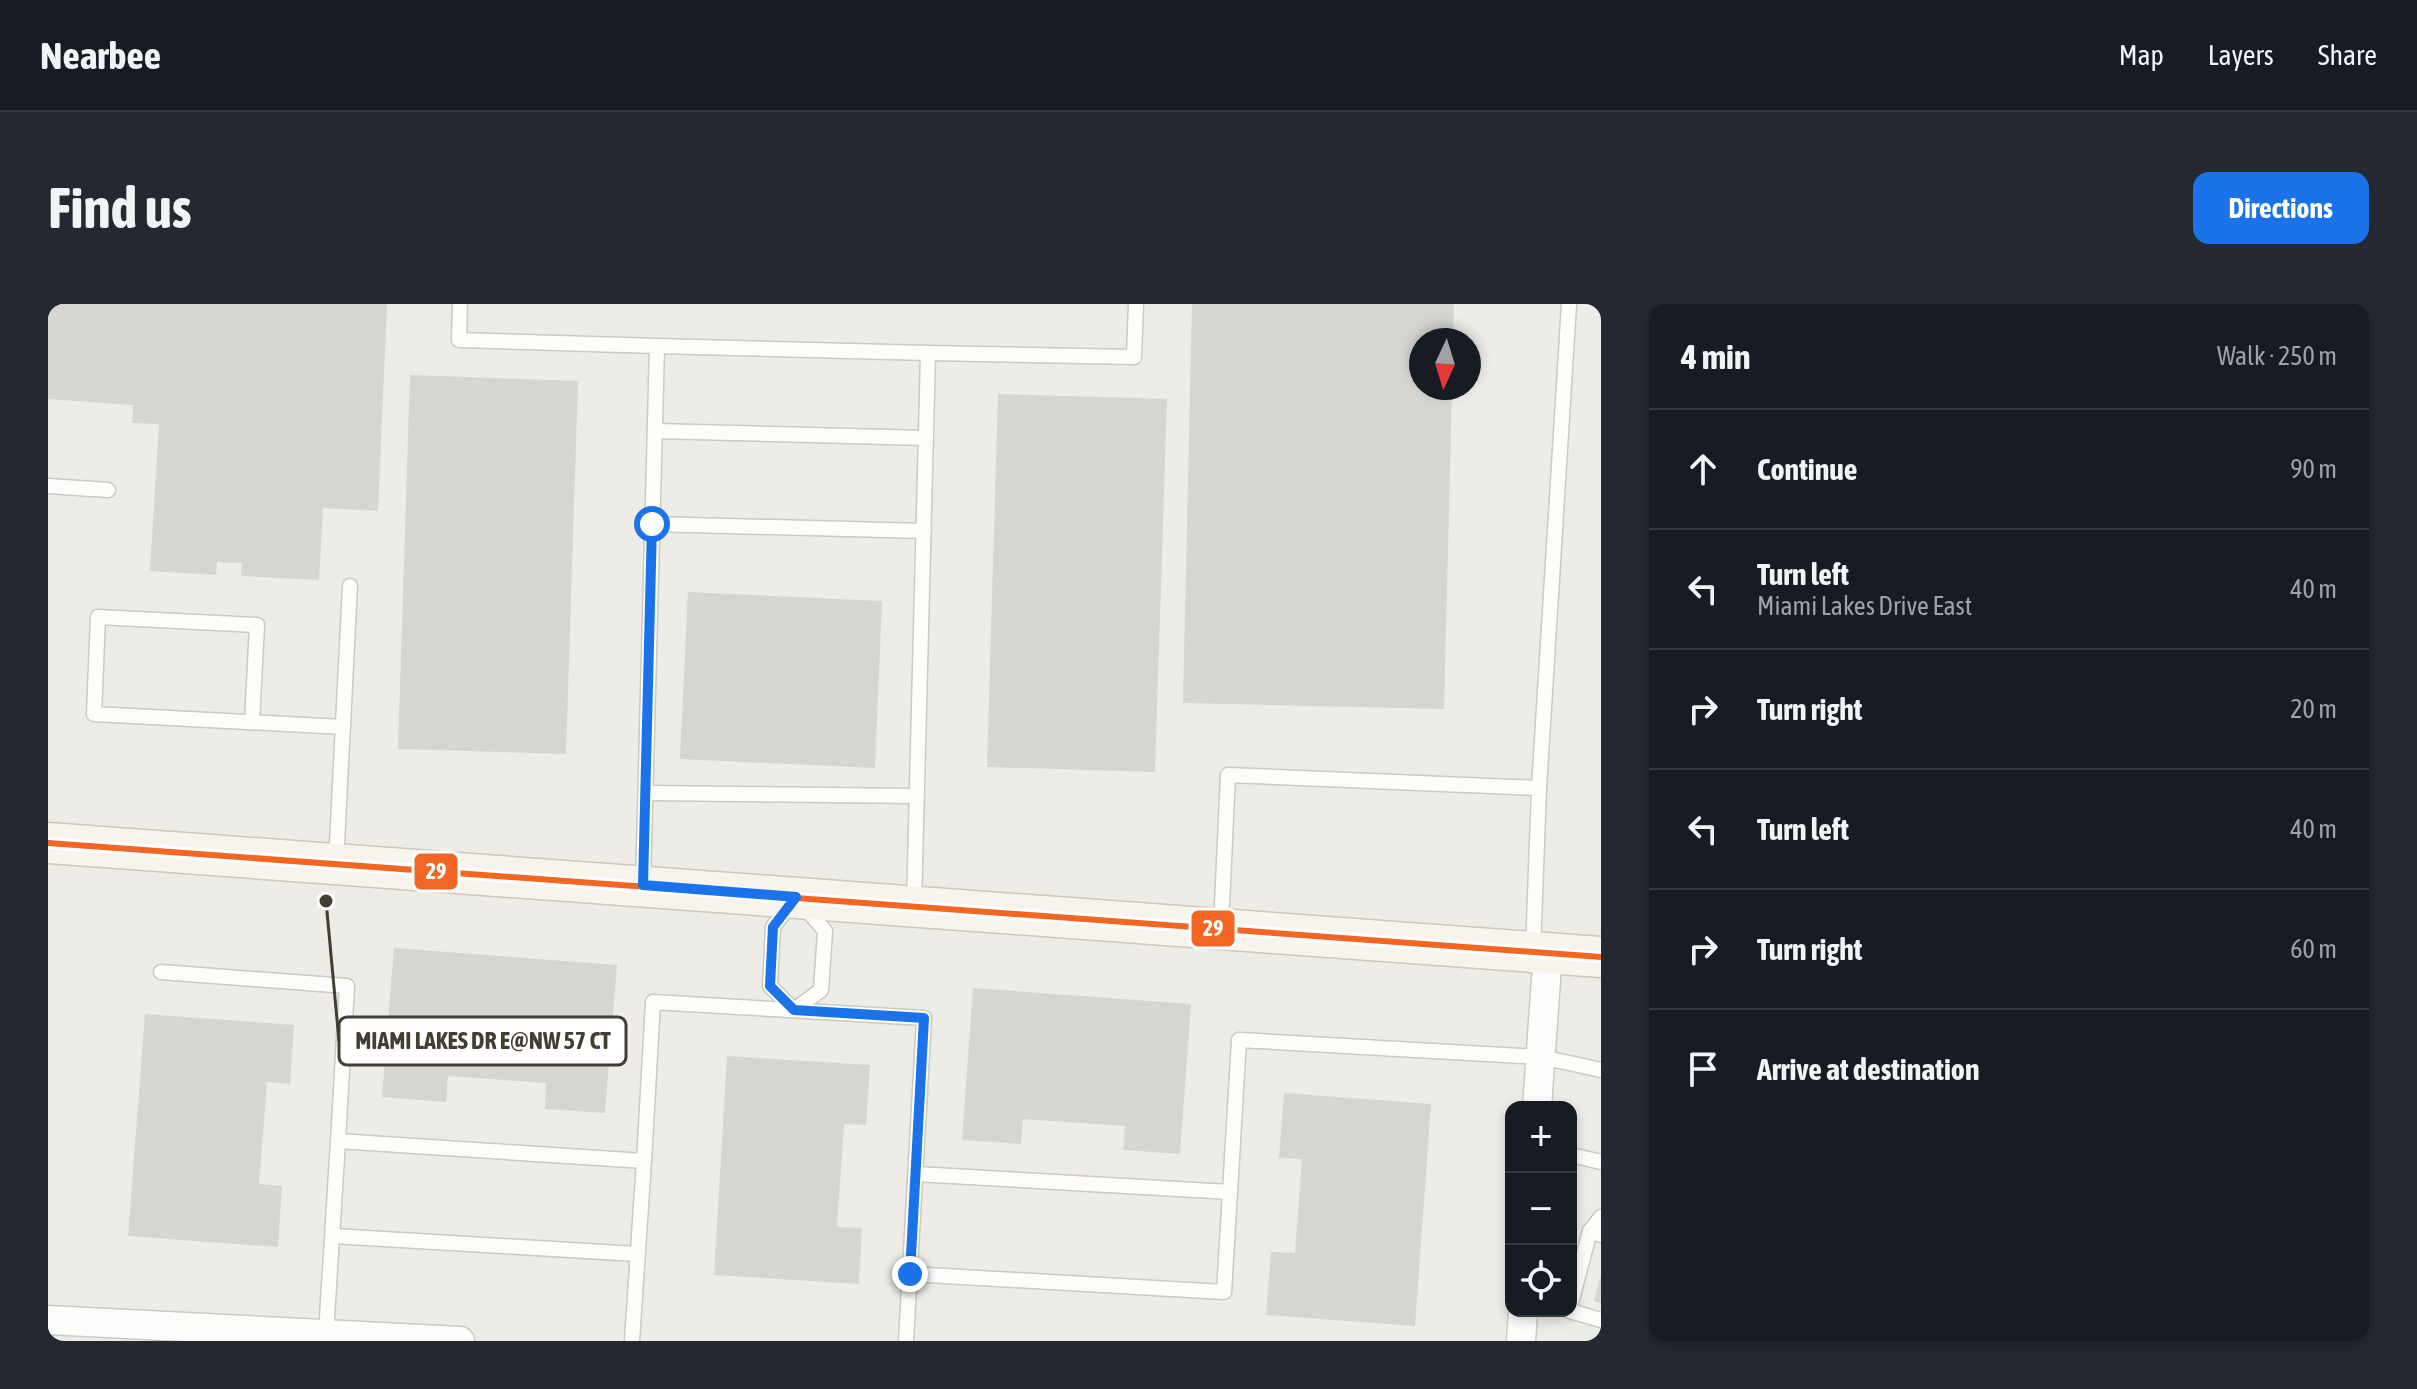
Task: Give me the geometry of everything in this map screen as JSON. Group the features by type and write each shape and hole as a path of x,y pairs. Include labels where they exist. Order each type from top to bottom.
{"main road":[{"path":"48,843 1601,957"}],"street":[{"path":"1537,1101 1541,1057 1540,951"},
{"path":"1521,1341 1523,1317"},
{"path":"48,1320 281,1337 326,1334 460,1341"}],"lane":[{"path":"460,304 459,340 1134,357 1136,304"},
{"path":"1540,951 1539,788 1569,304"},
{"path":"643,885 657,346"},
{"path":"914,905 928,353"},
{"path":"655,431 926,438"},
{"path":"48,486 108,490"},
{"path":"652,524 924,531"},
{"path":"336,864 350,586"},
{"path":"252,722 257,625 98,617 94,714 343,727"},
{"path":"1221,928 1228,775 1539,788"},
{"path":"646,793 916,796"},
{"path":"796,897 825,931 821,990 794,1010 770,986 773,927 796,897"},
{"path":"161,972 347,986 326,1334"},
{"path":"632,1341 653,1002 924,1018 906,1341"},
{"path":"910,1274 1224,1292 1239,1040 1541,1057 1601,1070"},
{"path":"338,1141 644,1161"},
{"path":"1577,1156 1601,1162"},
{"path":"916,1174 1230,1192"},
{"path":"1577,1286 1601,1217"},
{"path":"333,1236 637,1254"},
{"path":"1577,1313 1601,1320"}],"building":[{"path":"48,304 387,304 378,511 323,508 319,580 241,576 242,563 217,562 216,575 150,571 159,424 132,423 133,405 48,399"},
{"path":"1192,304 1454,304 1453,328 1409,328 1409,400 1452,400 1444,709 1183,703"},
{"path":"410,375 578,381 566,754 398,749"},
{"path":"998,394 1167,399 1155,772 987,767"},
{"path":"688,592 882,601 875,768 680,759"},
{"path":"394,948 617,965 605,1113 545,1109 546,1083 448,1076 446,1102 382,1097"},
{"path":"973,988 1191,1004 1180,1154 1123,1150 1125,1126 1023,1119 1021,1144 962,1140"},
{"path":"145,1014 294,1025 290,1084 267,1082 259,1184 282,1186 278,1247 128,1236"},
{"path":"727,1056 870,1065 866,1125 844,1124 837,1227 862,1228 859,1284 714,1275"},
{"path":"1284,1093 1431,1104 1415,1326 1266,1315 1271,1252 1295,1253 1302,1159 1279,1158"},
{"path":"1601,1278 1601,1303 1594,1301"}],"transit line":[{"name":"29","path":"48,843 1601,957"}],"place":[{"name":"MIAMI LAKES DR E@NW 57 CT","path":"326,901"}],"route":[{"path":"652,524 643,885 796,897 773,927 770,986 794,1010 924,1018 910,1274"}]}
